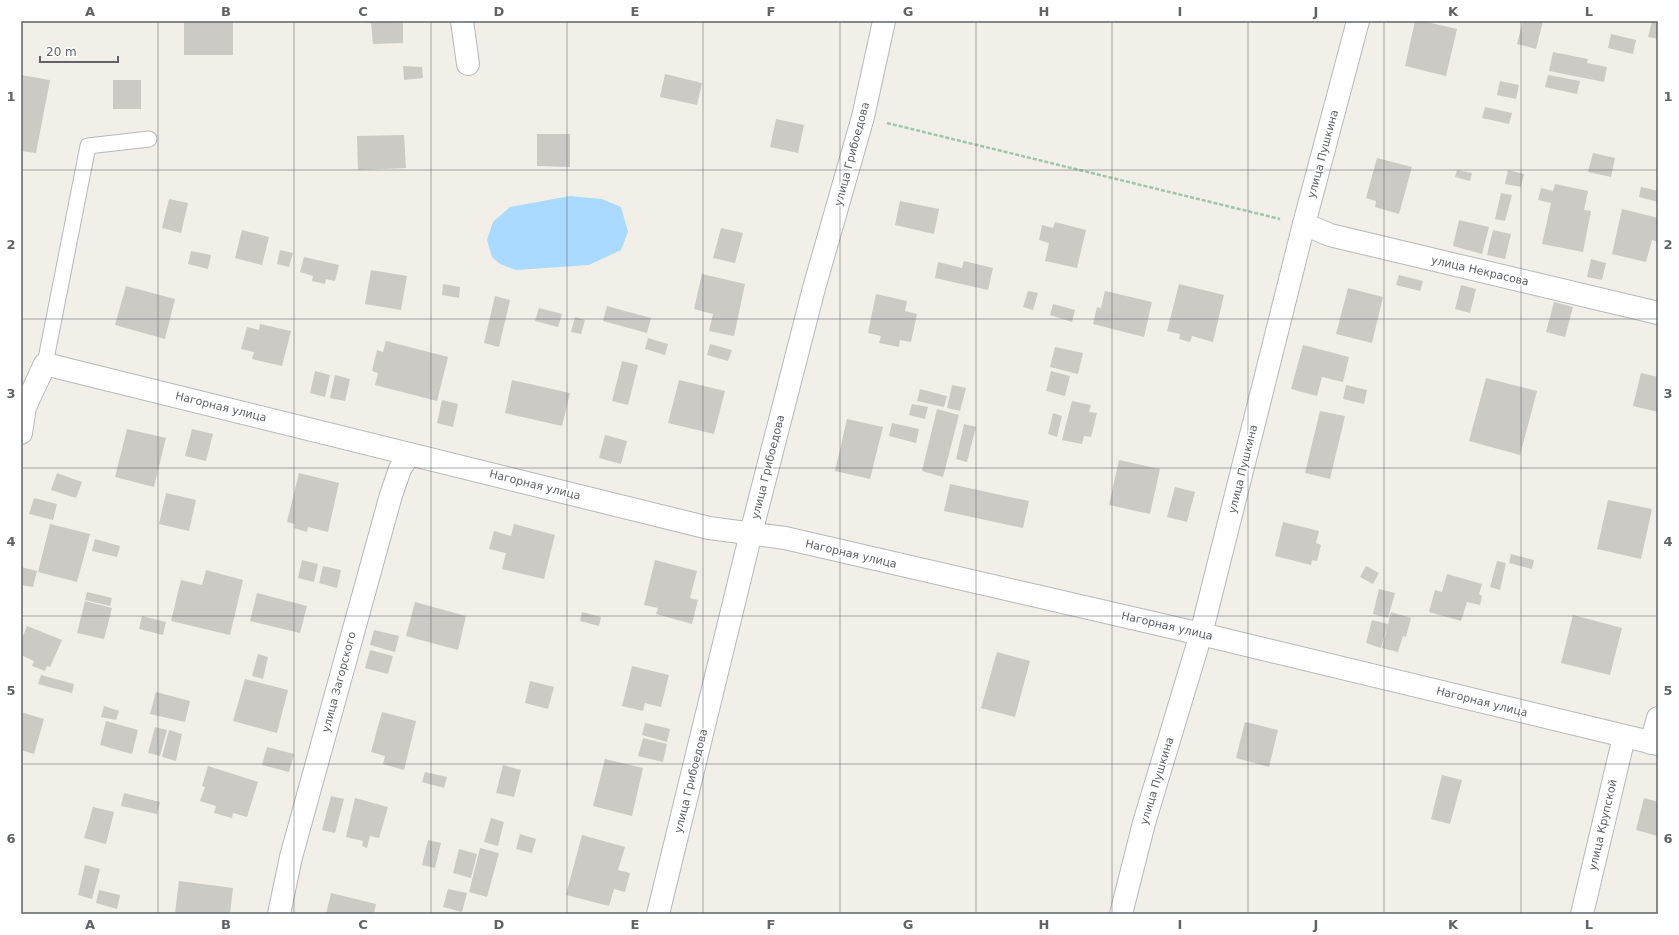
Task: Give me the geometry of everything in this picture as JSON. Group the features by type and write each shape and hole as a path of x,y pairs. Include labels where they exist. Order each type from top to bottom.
{"street":[{"path":"462,21 468,64"},
{"name":"улица Грибоедова","path":"658,914 751,533 814,288 863,117 884,21"},
{"name":"улица Пушкина","path":"1121,914 1144,823 1202,634 1304,224 1358,21"},
{"name":"улица Некрасова","path":"1304,224 1355,242 1658,313"},
{"path":"21,433 23,407 45,364"},
{"name":"Нагорная улица","path":"45,364 709,528 785,538 1202,634 1655,744"},
{"name":"улица Загорского","path":"278,914 291,857 389,502 400,469 409,454"},
{"path":"1655,744 1658,718"},
{"name":"улица Крупской","path":"1582,914 1624,737"}],"lane":[{"path":"45,364 88,146 150,139"}],"path":[{"path":"863,117 1304,224"}],"water":[{"path":"570,196 602,199 621,207 628,232 621,250 589,265 516,270 500,264 492,257 487,240 493,222 510,207"}],"building":[{"path":"184,21 233,21 233,55 184,55"},
{"path":"362,21 403,21 403,43 373,44 371,23"},
{"path":"1415,21 1422,21 1457,29 1446,76 1405,66"},
{"path":"1523,21 1543,21 1536,49 1517,44"},
{"path":"1652,21 1658,21 1658,39 1648,37"},
{"path":"1611,34 1636,40 1633,54 1608,48"},
{"path":"1553,52 1588,59 1587,63 1607,67 1604,82 1549,71"},
{"path":"403,66 422,67 423,78 404,80"},
{"path":"665,74 702,83 697,105 660,97"},
{"path":"21,75 50,80 36,153 21,151"},
{"path":"1548,75 1580,81 1577,94 1545,87"},
{"path":"113,80 141,80 141,109 113,109"},
{"path":"1500,81 1519,85 1516,99 1497,95"},
{"path":"1485,107 1512,113 1509,124 1482,118"},
{"path":"776,119 804,125 798,153 770,147"},
{"path":"537,134 570,134 570,167 537,166"},
{"path":"404,135 406,168 358,170 357,136"},
{"path":"1593,153 1615,158 1611,177 1588,172"},
{"path":"1377,158 1412,167 1399,214 1375,207 1376,201 1366,198"},
{"path":"1457,170 1472,173 1470,181 1455,177"},
{"path":"1508,170 1524,174 1521,187 1505,184"},
{"path":"1555,184 1588,191 1584,210 1591,211 1583,252 1542,244 1551,203 1538,200 1541,188 1553,191"},
{"path":"1641,187 1658,191 1658,202 1639,197"},
{"path":"1501,193 1512,195 1505,221 1495,219"},
{"path":"169,199 188,203 181,233 162,228"},
{"path":"900,201 939,209 934,234 895,225"},
{"path":"1622,209 1658,218 1658,242 1652,240 1646,262 1612,254"},
{"path":"1459,220 1489,227 1482,254 1453,246"},
{"path":"1055,222 1086,230 1077,268 1045,261 1049,243 1039,240 1042,225 1053,228"},
{"path":"721,228 743,233 735,263 713,258"},
{"path":"242,230 269,237 262,265 235,258"},
{"path":"1493,230 1511,234 1505,259 1487,255"},
{"path":"280,250 293,253 289,267 277,264"},
{"path":"191,251 211,255 208,269 188,264"},
{"path":"304,257 339,265 335,281 326,279 325,284 312,281 313,276 300,272"},
{"path":"1591,259 1606,263 1602,280 1587,277"},
{"path":"964,261 993,268 988,290 935,278 938,262 962,268"},
{"path":"371,270 407,276 401,310 365,304"},
{"path":"702,274 745,284 734,336 709,331 713,314 694,309"},
{"path":"1399,275 1423,281 1420,291 1396,285"},
{"path":"443,284 460,287 459,298 442,295"},
{"path":"1179,284 1224,295 1213,342 1192,336 1190,342 1179,339 1180,334 1167,331"},
{"path":"1461,285 1476,289 1470,313 1455,309"},
{"path":"126,286 175,299 165,339 115,325"},
{"path":"1348,288 1383,297 1372,343 1336,334"},
{"path":"1028,291 1038,293 1033,310 1023,307"},
{"path":"1105,291 1152,302 1144,337 1093,324 1097,307 1101,308"},
{"path":"876,294 907,301 905,311 917,314 911,342 900,340 899,347 879,343 881,336 868,333"},
{"path":"495,296 510,300 499,347 484,343"},
{"path":"1554,302 1573,307 1565,337 1546,332"},
{"path":"1053,304 1075,310 1072,322 1050,315"},
{"path":"607,306 651,318 647,333 603,321"},
{"path":"539,308 562,314 558,327 535,321"},
{"path":"575,317 585,320 581,334 571,332"},
{"path":"260,324 291,331 282,366 252,359 254,352 241,349 247,327 259,330"},
{"path":"648,338 668,344 665,355 645,349"},
{"path":"386,341 448,357 437,401 375,385 378,373 372,371 377,350 383,352"},
{"path":"710,344 732,350 728,361 707,355"},
{"path":"1303,345 1349,357 1343,382 1322,377 1317,396 1291,389"},
{"path":"1055,347 1083,353 1078,374 1050,367"},
{"path":"622,361 638,365 628,405 612,401"},
{"path":"315,371 330,375 325,397 310,393"},
{"path":"1051,371 1070,376 1065,396 1046,391"},
{"path":"1641,373 1658,377 1658,412 1633,406"},
{"path":"335,375 350,379 345,401 330,398"},
{"path":"1486,378 1537,391 1520,455 1469,441"},
{"path":"512,380 570,393 562,426 505,413"},
{"path":"679,380 725,391 714,434 668,423"},
{"path":"952,385 966,388 960,411 947,408"},
{"path":"1346,385 1367,390 1364,404 1343,399"},
{"path":"920,389 947,396 944,407 917,401"},
{"path":"442,400 458,404 453,427 437,423"},
{"path":"1072,401 1091,405 1089,412 1097,413 1091,437 1084,436 1082,444 1062,440"},
{"path":"912,404 928,407 925,419 909,415"},
{"path":"937,409 959,415 943,477 922,471"},
{"path":"1320,411 1345,416 1330,479 1305,473"},
{"path":"1053,413 1062,416 1057,437 1048,434"},
{"path":"847,419 883,427 870,479 835,471"},
{"path":"892,423 919,429 916,443 889,436"},
{"path":"964,424 976,427 967,462 956,459"},
{"path":"127,429 166,438 154,487 115,477"},
{"path":"192,429 213,434 206,461 185,456"},
{"path":"605,435 627,441 621,464 599,458"},
{"path":"1119,460 1160,469 1150,514 1109,505"},
{"path":"57,473 82,482 76,498 51,490"},
{"path":"299,473 339,483 328,532 308,527 307,532 294,528 295,524 287,522"},
{"path":"950,484 1029,501 1023,528 944,511"},
{"path":"1175,487 1195,492 1187,522 1167,517"},
{"path":"166,493 196,500 189,531 159,524"},
{"path":"34,498 57,504 53,520 29,514"},
{"path":"1608,500 1652,509 1641,559 1597,549"},
{"path":"1283,522 1319,531 1316,543 1321,545 1317,561 1312,560 1311,565 1275,556"},
{"path":"50,524 90,534 77,582 38,572"},
{"path":"514,524 555,535 544,579 502,569 506,553 489,549 494,531 511,536"},
{"path":"95,539 120,546 117,557 92,551"},
{"path":"1511,554 1534,560 1532,569 1509,563"},
{"path":"302,560 318,564 314,582 298,578"},
{"path":"655,560 697,571 690,598 698,600 692,624 656,614 658,608 644,605"},
{"path":"1497,561 1506,563 1500,590 1490,587"},
{"path":"323,566 341,570 337,588 319,583"},
{"path":"1366,566 1379,573 1373,584 1360,577"},
{"path":"21,567 37,571 33,587 21,585"},
{"path":"206,570 243,580 230,635 171,621 181,580 202,585"},
{"path":"1447,574 1482,584 1479,594 1482,596 1480,605 1467,602 1461,621 1429,612 1435,590 1442,592"},
{"path":"1379,589 1395,593 1388,618 1373,614"},
{"path":"87,592 112,598 110,606 85,600"},
{"path":"257,593 307,606 300,633 250,621"},
{"path":"85,601 112,608 104,639 77,633"},
{"path":"415,602 466,616 458,650 406,636"},
{"path":"582,612 601,617 599,626 580,621"},
{"path":"1391,612 1411,618 1406,637 1403,636 1398,652 1382,648"},
{"path":"1573,615 1622,628 1610,675 1561,663"},
{"path":"142,616 166,622 163,635 139,629"},
{"path":"1372,620 1388,624 1381,648 1366,643"},
{"path":"27,626 62,640 50,667 47,666 45,671 32,666 34,661 21,655 21,641"},
{"path":"374,630 399,636 395,652 370,645"},
{"path":"370,650 393,656 388,674 365,668"},
{"path":"997,652 1030,661 1015,717 981,708"},
{"path":"258,654 268,657 263,679 252,676"},
{"path":"632,666 669,675 661,707 645,703 643,711 622,706"},
{"path":"41,675 74,684 72,693 38,684"},
{"path":"245,679 288,690 277,733 233,721"},
{"path":"530,681 554,687 548,709 525,703"},
{"path":"156,692 190,701 185,722 150,714"},
{"path":"104,706 119,711 116,720 101,717"},
{"path":"21,712 44,719 34,754 21,750"},
{"path":"382,712 416,721 404,770 383,764 385,756 371,752"},
{"path":"106,721 138,730 132,754 100,745"},
{"path":"1245,722 1278,730 1269,767 1236,758"},
{"path":"645,723 670,729 667,742 642,735"},
{"path":"155,727 167,730 160,756 148,753"},
{"path":"169,730 182,734 176,761 162,757"},
{"path":"643,738 667,744 663,762 638,756"},
{"path":"267,747 294,754 289,772 262,765"},
{"path":"605,759 643,768 632,816 593,806"},
{"path":"503,765 521,770 514,797 496,793"},
{"path":"208,766 258,782 247,817 233,813 232,818 214,813 216,806 200,801 205,787 202,786"},
{"path":"425,772 447,777 444,788 422,782"},
{"path":"1442,775 1462,780 1450,824 1431,819"},
{"path":"124,793 160,802 157,814 121,806"},
{"path":"331,796 344,799 335,833 322,830"},
{"path":"355,798 388,807 379,838 370,836 367,848 362,846 363,841 346,837"},
{"path":"1644,798 1658,802 1658,836 1636,830"},
{"path":"93,807 114,812 106,844 84,838"},
{"path":"491,818 504,822 498,846 484,842"},
{"path":"520,834 536,839 532,853 516,849"},
{"path":"582,835 625,847 618,870 630,873 625,892 614,889 609,906 566,895"},
{"path":"428,840 441,843 435,868 422,865"},
{"path":"480,848 499,853 487,897 469,892"},
{"path":"459,849 477,854 471,878 453,873"},
{"path":"85,865 100,869 92,899 78,895"},
{"path":"179,881 233,888 230,914 175,913"},
{"path":"448,889 467,893 462,912 443,907"},
{"path":"99,890 120,895 117,909 96,903"},
{"path":"331,893 376,904 374,914 326,914"}]}
